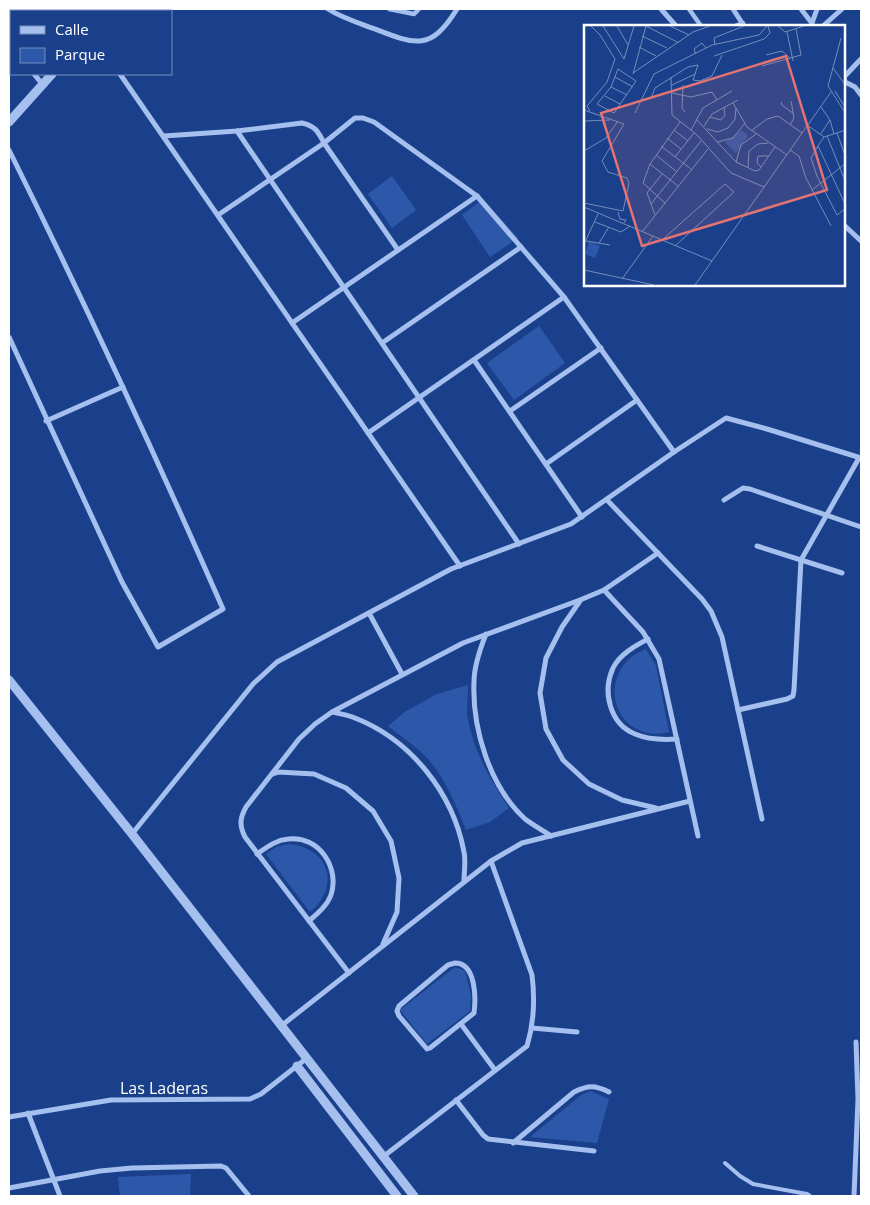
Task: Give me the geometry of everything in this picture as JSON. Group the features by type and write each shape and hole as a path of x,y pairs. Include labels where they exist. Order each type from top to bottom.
{"street":[{"path":"328,9 338,15 402,40 414,42 426,40 438,34 448,24 456,9"},
{"path":"389,9 414,14 420,9"},
{"path":"661,9 675,25"},
{"path":"689,9 700,25"},
{"path":"733,9 744,25"},
{"path":"801,9 811,24"},
{"path":"811,24 817,9"},
{"path":"824,25 842,9"},
{"path":"845,76 861,59"},
{"path":"35,75 43,85"},
{"path":"9,122 51,75"},
{"path":"121,75 460,566"},
{"path":"845,82 855,88 861,95"},
{"path":"218,215 324,143 355,118 363,118 374,122 477,196 564,297 674,452"},
{"path":"164,136 237,131 302,123 312,125 318,130 324,143 398,250"},
{"path":"237,131 519,544"},
{"path":"9,150 75,284 223,609 158,647 122,582 46,421 9,337"},
{"path":"292,323 477,196"},
{"path":"845,226 861,241"},
{"path":"382,343 522,247"},
{"path":"368,434 564,297"},
{"path":"510,411 601,348"},
{"path":"474,360 582,517"},
{"path":"46,421 123,387"},
{"path":"546,464 637,400"},
{"path":"132,834 253,684 277,662 460,566 571,524 726,418 860,458 801,560 793,696 738,710"},
{"path":"724,500 743,488 750,488 861,527"},
{"path":"607,500 702,599 711,612 722,637 762,819"},
{"path":"757,546 842,574"},
{"path":"349,973 245,838 240,827 241,817 246,807 299,739 332,712 464,643 604,590 658,553"},
{"path":"604,590 648,639 659,659 663,670 698,836"},
{"path":"580,600 562,627 546,658 540,694 546,729 563,760 588,784 622,800 659,809"},
{"path":"369,613 402,674"},
{"path":"486,634 479,652 474,681 475,711 481,741 491,769 506,796 525,819 551,836"},
{"path":"648,639 623,655 614,667 608,682 608,697 612,712 621,725 634,734 664,740 677,739"},
{"path":"9,680 132,834 414,1196"},
{"path":"332,712 354,717 380,731 406,749 426,771 444,796 456,824 464,852 464,882"},
{"path":"273,774 278,772 314,774 346,788 373,811 391,841 399,878 397,912 381,947"},
{"path":"281,1026 491,861 522,843 690,801"},
{"path":"257,854 275,842 289,838 310,843 326,856 332,869 334,884 331,897 324,908 309,921"},
{"path":"384,1156 526,1046 532,1028 534,992 532,975 491,861"},
{"path":"461,963 468,968 474,986 476,1001 474,1013 461,1024 427,1049 399,1016 397,1010 399,1006 448,965 461,963"},
{"path":"461,1024 494,1070"},
{"path":"532,1028 577,1032"},
{"path":"854,1196 859,1147 856,1042"},
{"name":"Las Laderas","path":"9,1117 111,1100 250,1099 261,1094 307,1058"},
{"path":"297,1066 397,1196"},
{"path":"513,1143 574,1092 585,1086 597,1086 609,1092"},
{"path":"456,1100 488,1139 594,1151"},
{"path":"28,1113 60,1196"},
{"path":"9,1188 100,1171 132,1168 221,1166 226,1168 250,1196"}],"lane":[{"path":"725,1163 753,1184 810,1196"}],"green space":[{"path":"392,176 416,210 392,228 368,194"},
{"path":"483,199 518,238 490,257 462,215"},
{"path":"539,326 565,363 514,400 487,363"},
{"path":"646,649 656,666 669,732 660,734 638,730 626,721 618,709 615,696 616,682 621,668 631,657"},
{"path":"468,685 467,716 474,743 490,777 509,808 490,822 466,830 452,798 434,767 419,750 388,726 406,711 437,694"},
{"path":"289,844 303,847 314,853 321,860 326,870 328,880 325,891 320,902 310,912 266,854 276,847"},
{"path":"455,967 465,971 471,996 470,1011 427,1044 400,1010"},
{"path":"590,1091 609,1099 597,1143 530,1137 580,1096"},
{"path":"191,1174 190,1196 120,1196 118,1177"}]}
